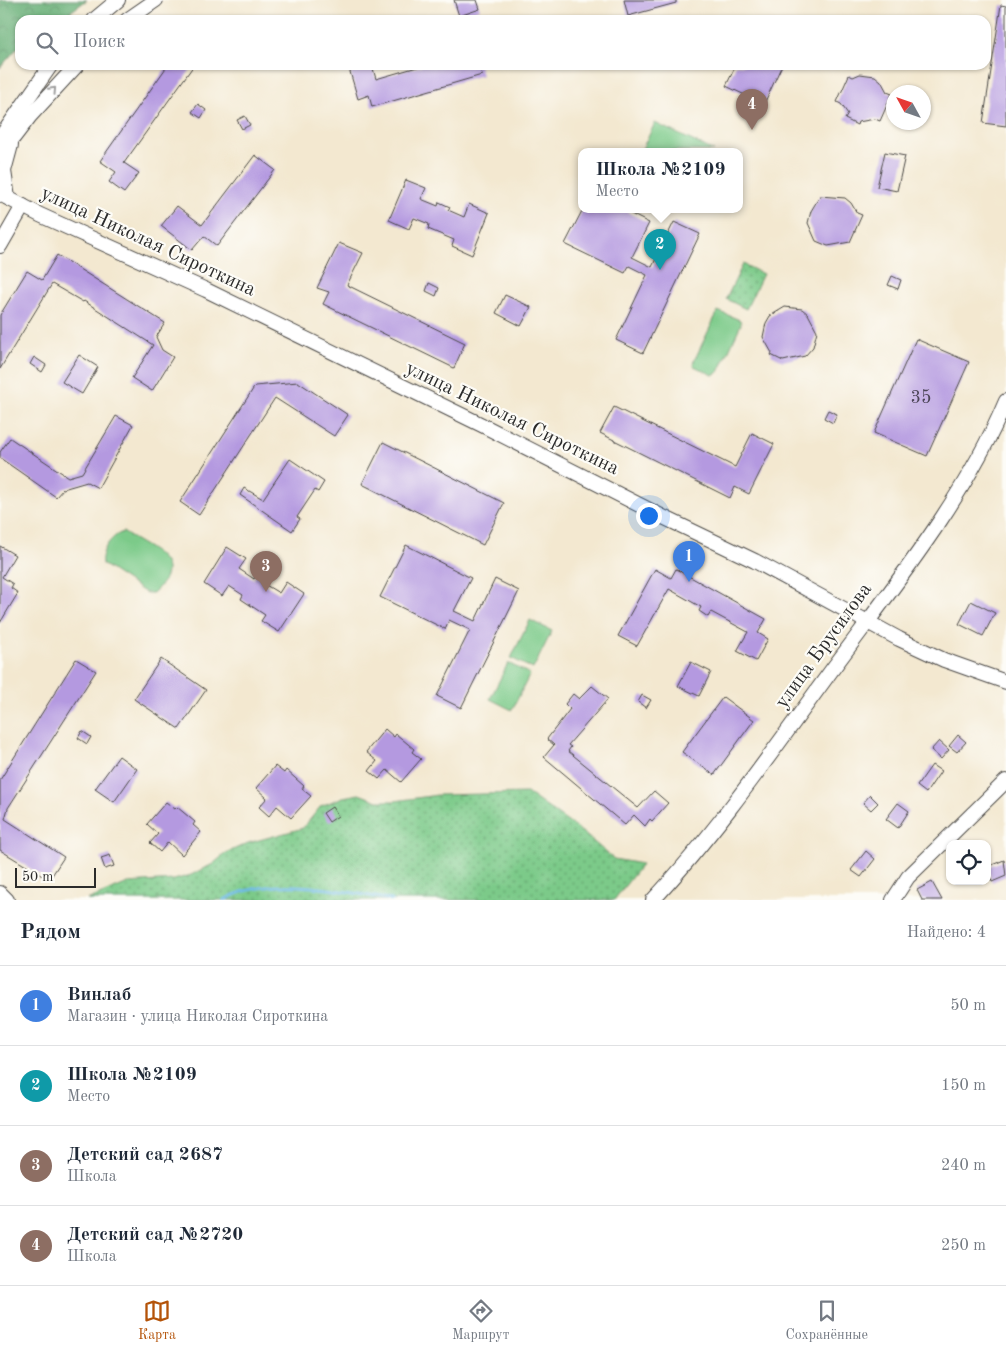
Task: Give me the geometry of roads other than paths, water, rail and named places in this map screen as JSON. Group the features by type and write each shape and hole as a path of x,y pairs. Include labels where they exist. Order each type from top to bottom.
{"street":[{"path":"100,15 118,0"},
{"path":"134,15 156,0"},
{"path":"0,155 6,139 48,70"},
{"path":"4,196 6,139 72,70"},
{"name":"улица Николая Сироткина","path":"4,196 206,290 542,455 661,516 755,561 944,660 1006,682"},
{"path":"0,246 23,206"},
{"name":"улица Брусилова","path":"653,900 731,807 912,561 972,470 1006,401"},
{"path":"893,900 908,877 1006,781"},
{"path":"0,893 8,900"}],"waterway":[{"path":"224,900 242,892 263,887 284,886 306,886 392,900"}],"place":[{"name":"Детский сад №2720","path":"752,130"},
{"name":"Школа №2109","path":"660,270"},
{"name":"Винлаб","path":"689,582"},
{"name":"Детский сад 2687","path":"266,592"}]}
